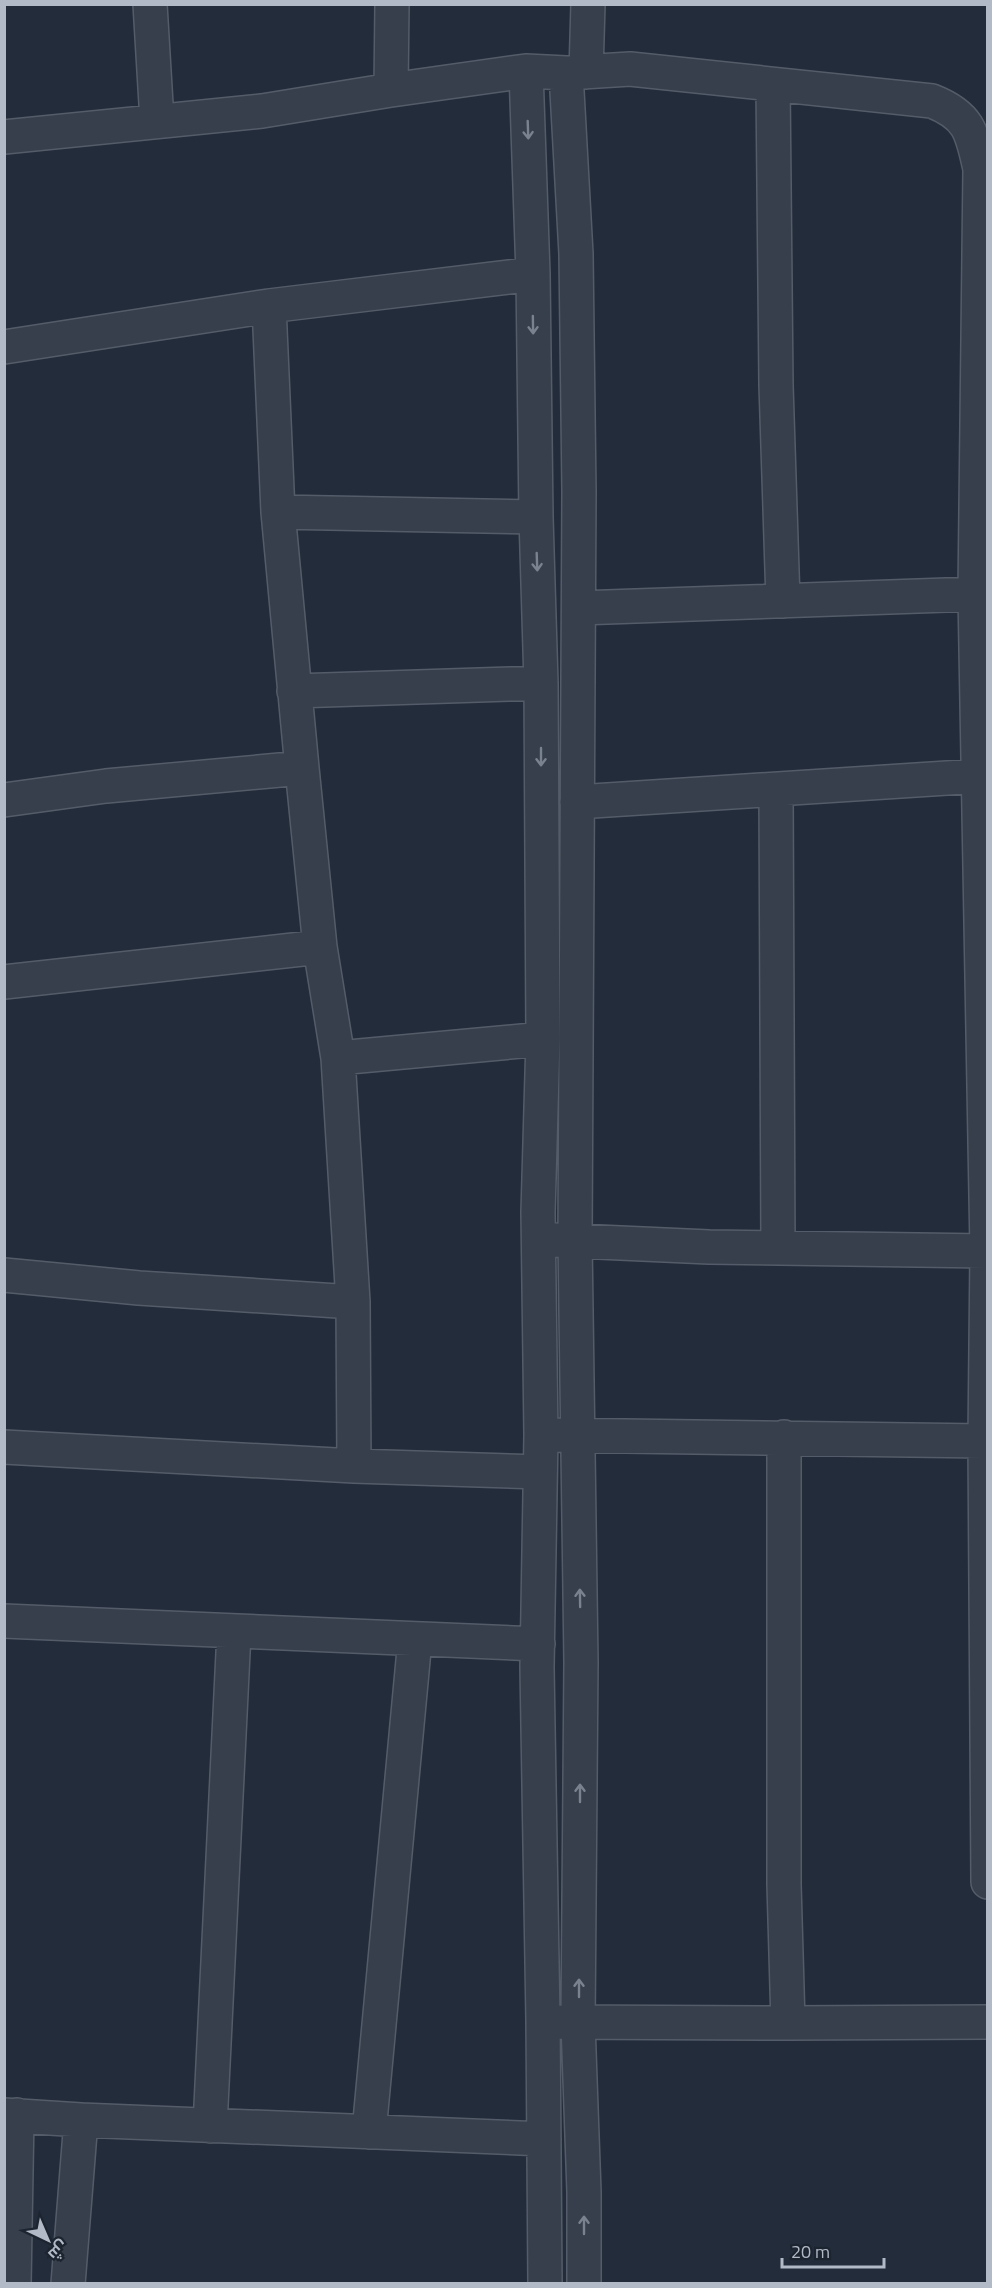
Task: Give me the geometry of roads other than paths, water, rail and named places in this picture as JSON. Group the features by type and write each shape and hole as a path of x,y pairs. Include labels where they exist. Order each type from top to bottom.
{"street":[{"path":"150,4 157,121"},
{"path":"391,90 393,4"},
{"path":"584,2283 584,2192 578,2023 581,1662 575,1240 579,608 576,72 588,4"},
{"path":"4,137 262,111 526,71 576,72 630,69 932,101 973,118 971,130 981,169 975,594 987,1251 985,1441 987,1882"},
{"path":"526,71 541,683 543,1039 538,1241 541,1435 538,1644 545,2283"},
{"path":"773,85 776,385 783,601"},
{"path":"4,347 269,306 532,274"},
{"path":"269,306 278,512 294,691 320,947 338,1058 353,1302 354,1466"},
{"path":"278,512 536,517"},
{"path":"579,608 975,594"},
{"path":"294,691 541,683"},
{"path":"4,800 106,786 302,768"},
{"path":"577,802 978,776"},
{"path":"776,789 778,1248"},
{"path":"4,982 320,947"},
{"path":"338,1058 543,1039"},
{"path":"538,1241 575,1240 709,1247 987,1251"},
{"path":"4,1275 139,1288 353,1302"},
{"path":"541,1435 985,1441"},
{"path":"784,1437 784,1884 788,2024"},
{"path":"4,1447 354,1466 540,1472"},
{"path":"4,1621 538,1644"},
{"path":"210,2126 234,1632"},
{"path":"369,2132 416,1639"},
{"path":"543,2021 788,2024 987,2022"},
{"path":"14,2283 11,2115 210,2126 544,2139"},
{"path":"68,2283 81,2120"}]}
